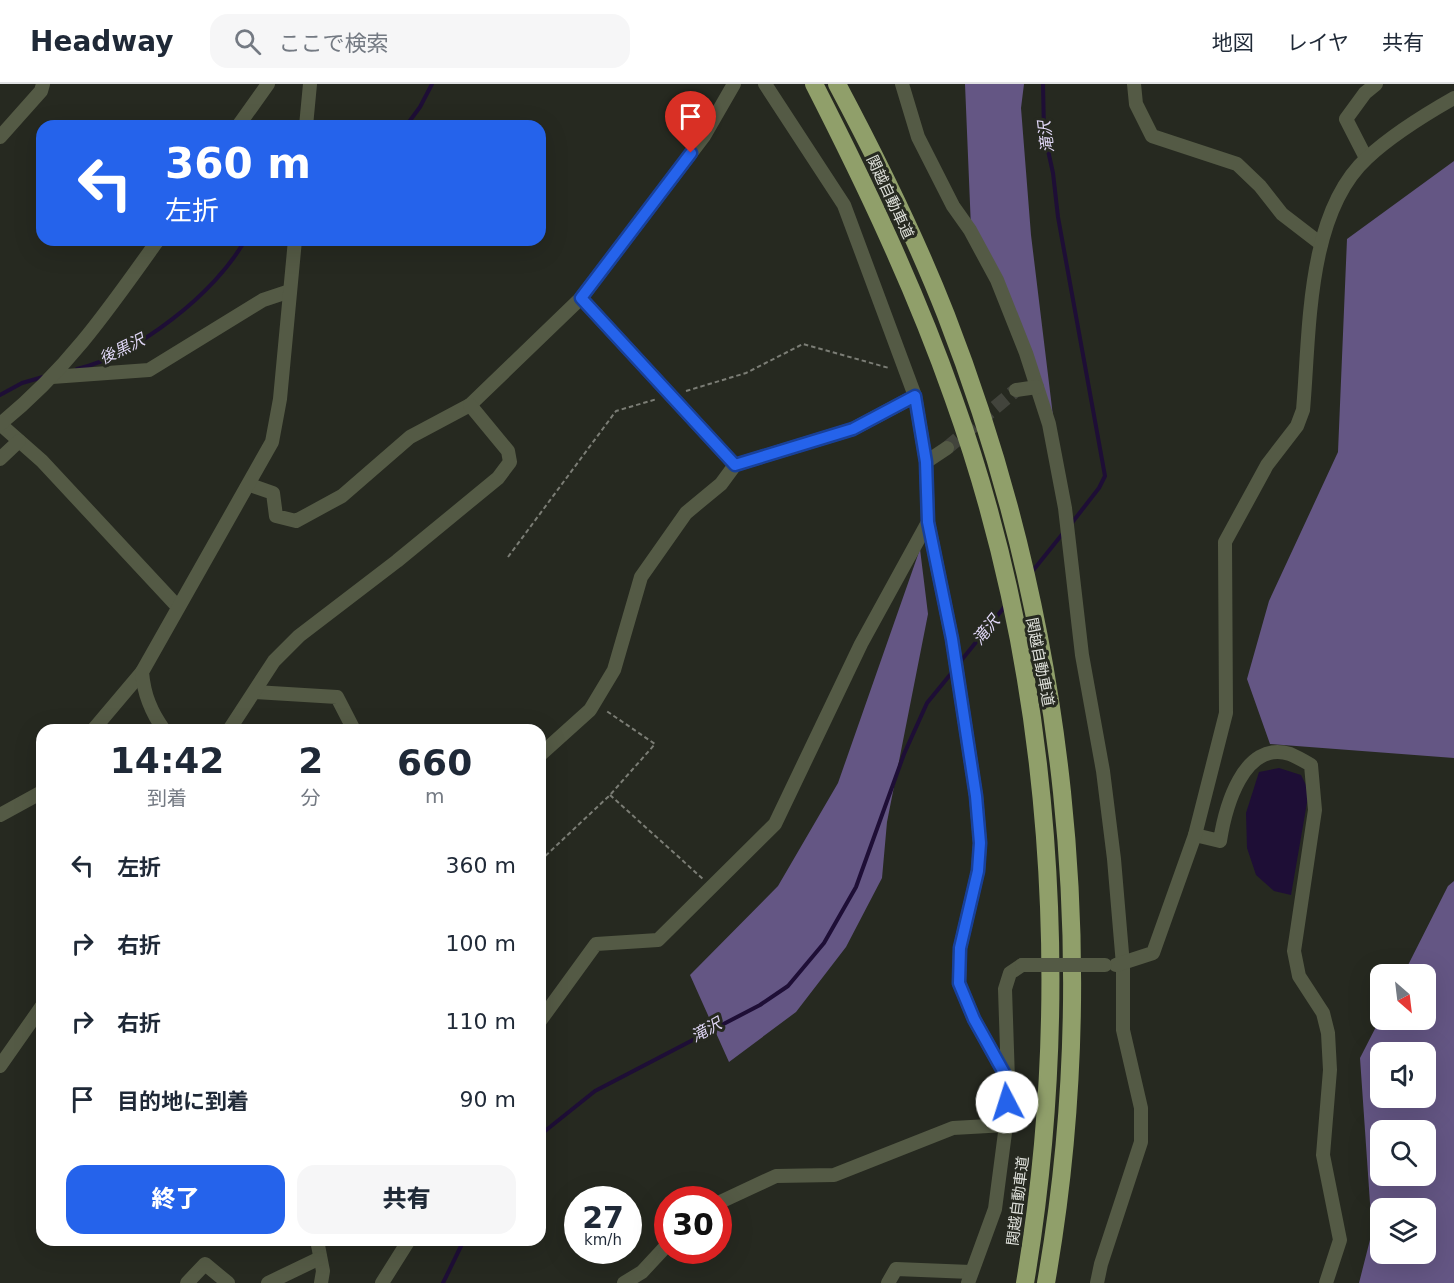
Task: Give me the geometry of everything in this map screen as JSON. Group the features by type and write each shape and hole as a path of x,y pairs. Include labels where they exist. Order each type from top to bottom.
{"highway":[{"name":"関越自動車道","path":"814,84 857,167 893,246 954,400 980,483 1021,654 1035,739 1045,825 1050,992 1043,1136 1025,1283"},
{"name":"関越自動車道","path":"837,84 909,228 945,314 975,395 1023,562 1042,647 1057,736 1066,824 1071,934 1068,1093 1046,1283"}],"street":[{"path":"0,137 41,91 43,84"},
{"path":"242,120 268,84"},
{"path":"307,120 310,84"},
{"path":"250,485 273,493 276,516 296,521 342,496 410,437 470,405 581,298 704,136 734,84"},
{"path":"765,84 844,205 915,396 926,462 928,522 952,639 976,796 980,843 978,871 960,948 959,983 974,1019 1008,1080"},
{"path":"902,84 918,137 953,206 970,230 997,280 1049,424 1065,508 1082,655 1106,793 1123,965 1123,1029 1141,1108 1141,1142 1101,1264 1097,1283"},
{"path":"1134,84 1137,104 1152,136 1237,164 1260,186 1282,214 1321,244"},
{"path":"1366,158 1346,119 1365,93 1376,84"},
{"path":"888,1283 896,1269 969,1278 995,1209 1006,1125 1008,1080 1005,989 1010,973 1022,965 1123,965 1153,953 1196,835 1226,713 1225,542 1267,465 1297,426 1303,410 1316,262 1321,244 1341,193 1366,158 1430,112 1454,98"},
{"path":"154,246 92,334 35,396 0,424 42,461 177,606"},
{"path":"98,724 142,672 177,606 250,485 272,442 280,399 294,246"},
{"path":"52,377 149,370 263,300 290,291"},
{"path":"581,298 735,465"},
{"path":"1016,390 1037,387"},
{"path":"546,750 590,710 614,670 641,577 686,513 721,484 735,465 853,429 915,396"},
{"path":"233,724 274,661 299,636 397,561 498,478 510,462 508,451 470,405"},
{"path":"0,459 19,441"},
{"path":"926,462 947,448"},
{"path":"546,1013 596,944 658,940 775,825 861,644 928,522"},
{"path":"142,672 143,690 150,708 160,724"},
{"path":"255,692 337,697 351,724"},
{"path":"1196,835 1220,841 1224,816 1239,778 1259,758 1274,753 1289,754 1311,765 1316,810 1294,951 1299,976 1323,1013 1328,1033 1330,1070 1323,1155 1340,1240 1326,1283"},
{"path":"0,815 36,795"},
{"path":"0,1066 36,1015"},
{"path":"732,1196 776,1176 834,1175 953,1128 1006,1125"},
{"path":"318,1246 323,1271 321,1283"},
{"path":"382,1283 405,1246"},
{"path":"268,1283 321,1258"},
{"path":"624,1283 642,1272 654,1259"},
{"path":"187,1283 205,1264 228,1283"}],"path":[{"path":"546,855 610,795 655,744 594,703"},
{"path":"610,795 712,887"}],"shaded area":[{"path":"965,84 1024,84 1021,108 1031,235 1053,416 971,228"},
{"path":"1454,161 1454,758 1270,744 1247,679 1269,601 1338,452 1347,239"},
{"path":"920,549 928,614 887,822 882,878 846,947 796,1012 729,1062 690,975 778,886 838,783"},
{"path":"1279,768 1301,775 1309,791 1291,895 1274,891 1256,875 1247,848 1246,813 1259,772"},
{"path":"1454,881 1454,1283 1359,1283 1370,1240 1370,1264 1436,1264 1436,1198 1370,1198 1370,1203 1360,1058 1374,1030 1436,1030 1436,964 1409,964 1448,886"}],"waterway":[{"name":"後黒沢","path":"410,120 432,84"},
{"name":"滝沢","path":"1043,84 1044,132 1105,476 1099,488 1071,524"},
{"name":"後黒沢","path":"77,369 100,362 124,350 172,319 215,281 241,246"},
{"name":"後黒沢","path":"0,395 22,383 43,377"},
{"name":"滝沢","path":"1031,573 1064,532"},
{"name":"滝沢","path":"960,662 1006,605"},
{"name":"滝沢","path":"546,1130 595,1091 760,1005 788,986 824,943 856,887 904,754 927,703 954,670"},
{"name":"滝沢","path":"443,1283 461,1246"}],"tunnel":[{"path":"947,448 1016,390"}],"route":[{"path":"691,153 581,298 735,465 853,429 915,396 926,462 928,522 952,639 976,796 980,843 978,871 960,948 959,983 974,1019 1008,1080 1007,1102"}]}
